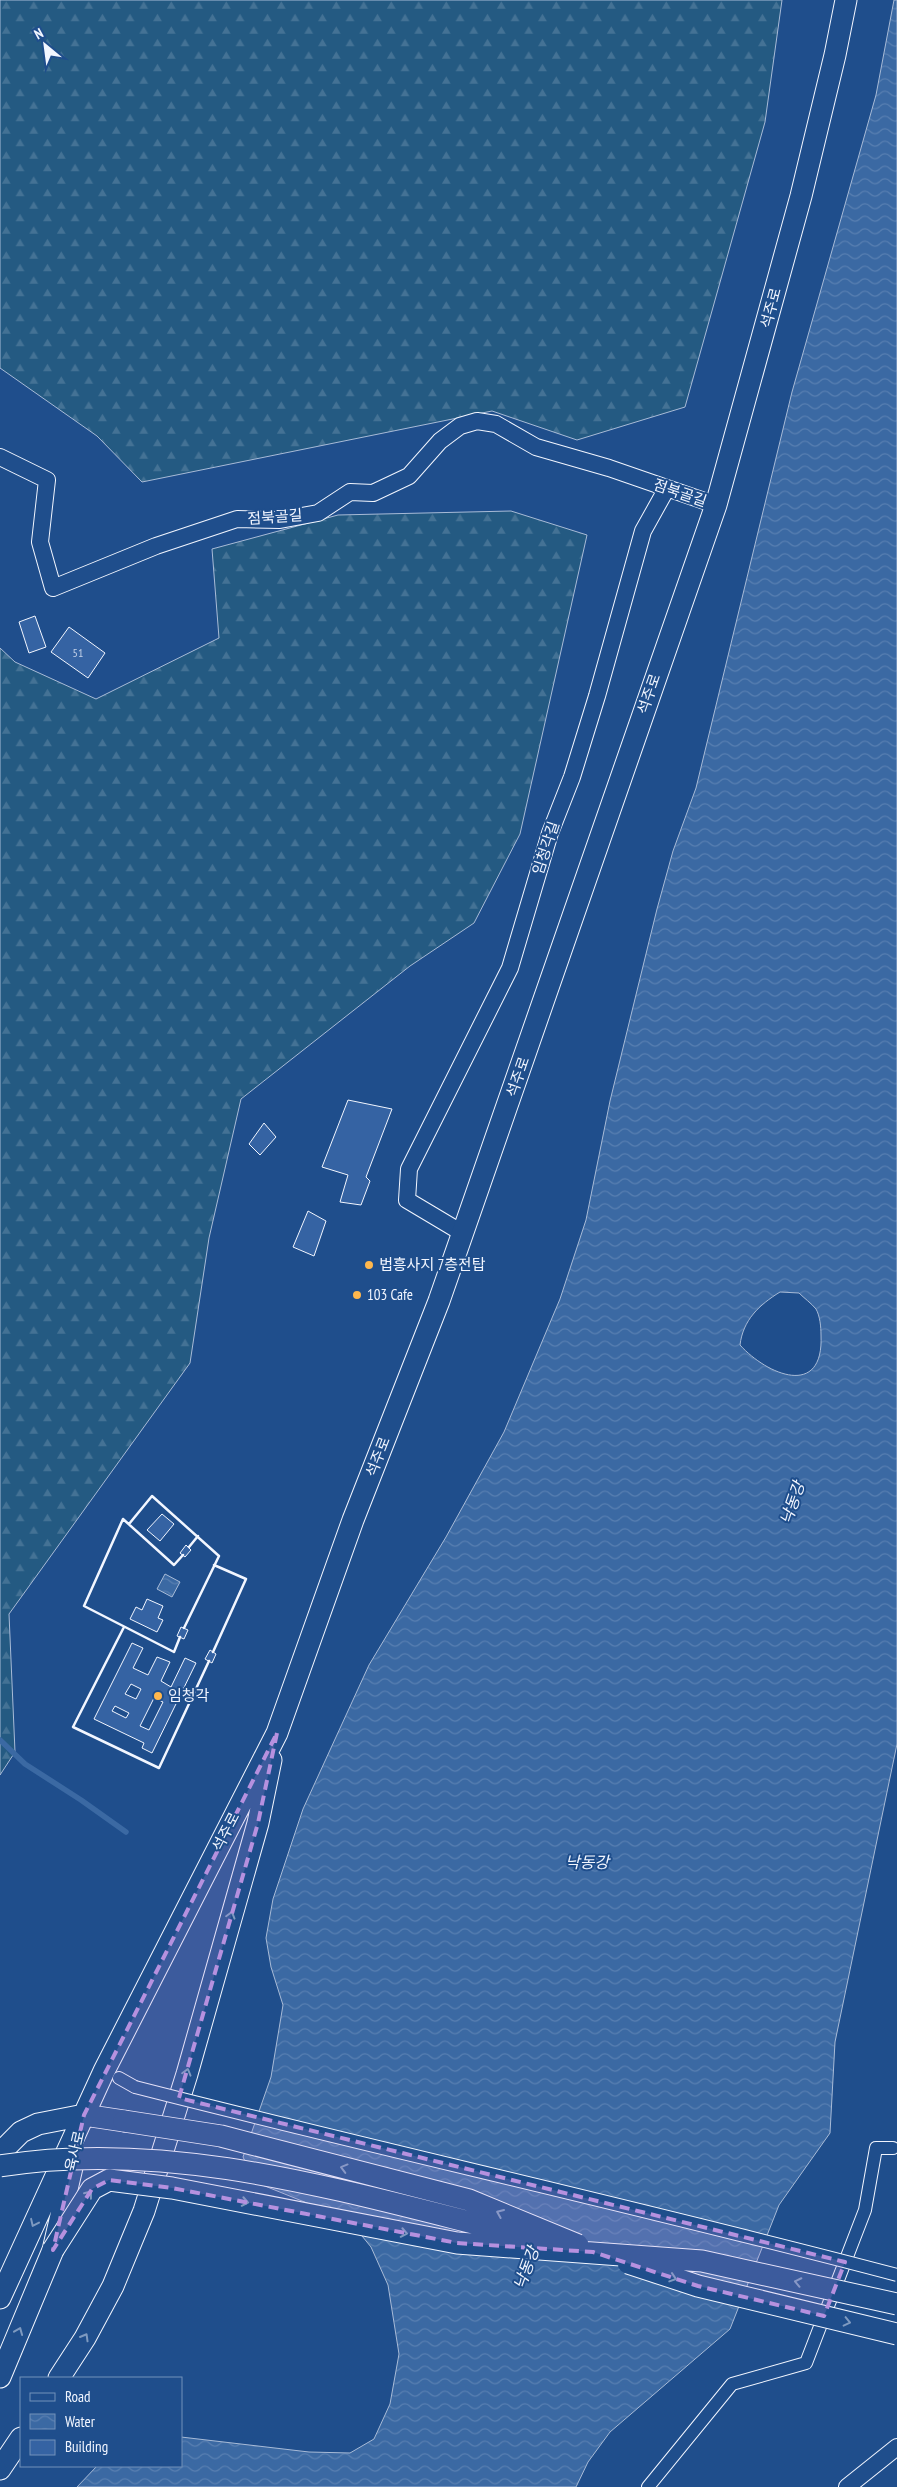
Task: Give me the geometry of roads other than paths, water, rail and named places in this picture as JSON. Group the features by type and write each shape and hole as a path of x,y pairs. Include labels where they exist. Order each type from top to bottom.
{"street":[{"name":"석주로","path":"84,2115 277,1733 353,1520 464,1234 682,597 716,505 802,196 846,0"},
{"name":"점북골길","path":"0,457 47,480 40,542 53,588 156,546 236,519 280,520 318,513 350,492 374,493 409,476 440,441 460,426 478,421 496,424 536,447 609,468 716,505"},
{"name":"임청각길","path":"464,1234 407,1200 409,1169 510,968 550,833 572,777 597,696 644,531 667,488"},
{"path":"60,2377 85,2338 113,2286 144,2211 187,2074 258,1823 277,1733"},
{"path":"119,2078 135,2087 429,2161 740,2234 897,2275"},
{"path":"0,2157 6,2147 21,2132 38,2124 84,2115 221,2136 468,2200 593,2252"},
{"name":"육사로","path":"0,2376 53,2250 84,2115"},
{"name":"육사로","path":"0,2298 84,2115"},
{"path":"648,2487 732,2384 806,2363 865,2210 876,2148 893,2148"},
{"path":"0,2166 98,2158 167,2161 291,2179 593,2252 698,2286 897,2334"},
{"path":"53,2250 92,2189 109,2180 172,2188 457,2243 702,2261 897,2304"},
{"path":"0,2469 20,2439"},
{"path":"848,2487 897,2447"}],"water":[{"name":"낙동강","path":"894,0 897,0 897,1744 835,2042 830,2133 779,2205 730,2329 610,2432 588,2462 576,2487 77,2487 96,2467 182,2467 182,2437 309,2452 350,2453 374,2439 390,2404 399,2354 388,2285 371,2247 349,2220 255,2182 243,2157 271,2077 283,2005 271,1967 266,1938 273,1899 303,1809 369,1665 446,1537 504,1432 560,1299 586,1220 610,1101 657,909 673,851 696,788 792,392 876,95","holes":["780,1292 799,1293 814,1307 820,1322 819,1355 813,1368 804,1374 792,1375 778,1372 751,1356 740,1345 745,1328 753,1314 765,1302"]},
{"path":"165,1574 180,1582 172,1597 157,1589"}],"waterway":[{"path":"0,1740 25,1764 126,1832"}],"place":[{"name":"법흥사지 7층전탑","path":"369,1265"},
{"name":"103 Cafe","path":"357,1295"},
{"name":"임청각","path":"158,1696"}]}
